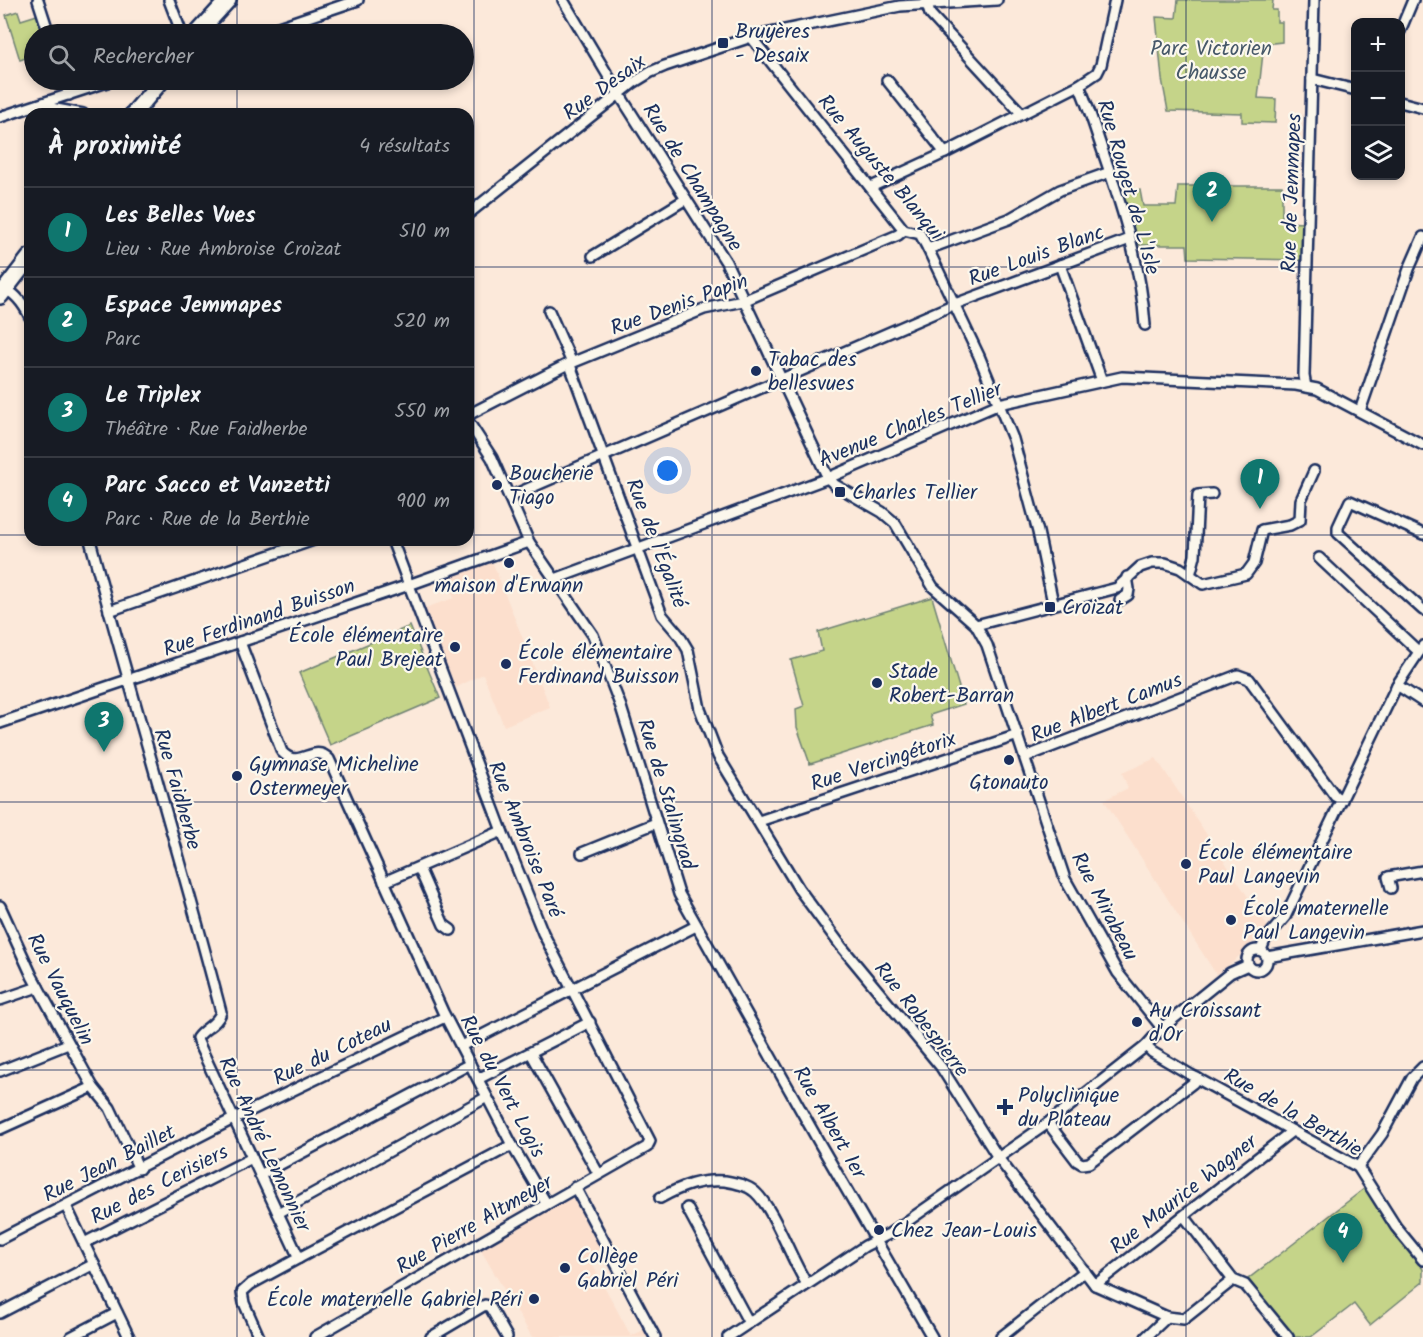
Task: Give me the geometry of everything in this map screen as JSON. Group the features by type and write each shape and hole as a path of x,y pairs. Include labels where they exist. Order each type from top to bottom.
{"main road":[{"path":"206,24 228,0"},
{"path":"216,24 233,0"},
{"path":"138,108 153,90"},
{"path":"151,108 165,90"},
{"path":"1,288 24,252"},
{"path":"1,288 24,263"}],"street":[{"path":"38,0 46,24"},
{"path":"169,0 178,24"},
{"path":"287,24 358,0"},
{"name":"Rue de Champagne","path":"563,0 619,95 726,262 828,478"},
{"name":"Rue Desaix","path":"474,209 636,80 651,72 751,37 900,6 997,0"},
{"name":"Rue Rouget de L'Isle","path":"1115,0 1101,65 1097,73 1079,86 1110,172 1130,239 1144,305 1145,325"},
{"name":"Rue de Jemmapes","path":"1306,387 1304,376 1314,0"},
{"path":"1405,21 1413,0"},
{"path":"927,5 930,14 1022,114"},
{"name":"Rue Auguste Blanqui","path":"751,37 904,230 920,234 955,304 1013,439 1038,532 1053,603"},
{"path":"1312,79 1351,89"},
{"path":"887,80 945,153"},
{"path":"871,187 1079,86"},
{"path":"67,90 69,95"},
{"path":"33,108 84,90"},
{"path":"1405,103 1423,108"},
{"path":"40,106 51,108"},
{"path":"0,117 24,110"},
{"path":"928,249 1009,219 1060,190 1110,172"},
{"path":"593,256 686,200"},
{"name":"Rue Denis Papin","path":"474,412 564,366 704,309 742,300 889,239 904,230"},
{"path":"1360,411 1409,269 1423,237"},
{"name":"Rue Louis Blanc","path":"509,497 955,304 1130,239"},
{"path":"1060,265 1102,381"},
{"path":"1,288 18,300 24,308"},
{"name":"Rue de l'Égalité","path":"549,311 571,364 662,615 688,650 700,709 718,756 799,888"},
{"name":"Avenue Charles Tellier","path":"555,579 828,478 999,404 1102,381 1133,377 1296,385 1317,389 1423,445"},
{"name":"Rue de Stalingrad","path":"474,430 492,458 529,542 593,635 606,666 679,894 696,926"},
{"path":"828,478 882,512 895,523 933,587 976,625 1117,588 1140,567 1152,564 1165,563 1180,568 1203,584 1246,574 1254,563 1262,530 1290,525 1300,520 1301,500 1314,471"},
{"path":"1190,575 1195,556 1198,495 1212,494"},
{"path":"1423,534 1350,501 1338,527 1338,534 1423,610"},
{"name":"Rue Ferdinand Buisson","path":"0,723 529,542"},
{"name":"Rue Faidherbe","path":"92,546 128,680 169,816 221,1012 217,1020 197,1038"},
{"path":"109,610 296,546"},
{"name":"Rue Ambroise Paré","path":"394,546 543,933 650,1141"},
{"path":"1319,558 1421,649 1397,685 1286,917 1265,940 1264,954 1267,964 1263,969 1253,970 1248,965 1247,958 1250,952 1264,954 1423,930"},
{"path":"1120,600 1128,595 1127,578"},
{"name":"Rue Mirabeau","path":"976,625 987,645 1065,879 1118,973 1162,1028"},
{"name":"Rue du Vert Logis","path":"240,642 282,752 293,759 300,759 317,752 324,753 330,759 445,1017 512,1145 546,1203"},
{"name":"Rue Albert Camus","path":"1025,757 1238,675 1249,680 1335,796 1342,800"},
{"path":"1397,685 1423,702"},
{"name":"Rue Vercingétorix","path":"759,821 1018,735"},
{"path":"582,853 656,822"},
{"path":"384,882 502,831"},
{"path":"419,868 444,925 451,930"},
{"path":"1391,888 1388,877 1423,871"},
{"name":"Rue Robespierre","path":"799,888 841,946 941,1067 999,1159 1095,1286"},
{"name":"Rue Vauquelin","path":"0,906 68,1044 93,1087 110,1108 139,1168"},
{"path":"460,1046 696,926"},
{"name":"Rue Albert 1er","path":"696,926 932,1337"},
{"path":"728,1337 877,1239 889,1234 999,1159 1146,1046 1162,1028 1230,973 1248,965"},
{"path":"0,1000 38,987"},
{"name":"Rue du Coteau","path":"234,1118 445,1017"},
{"path":"478,1079 590,1022"},
{"name":"Rue André Lemonnier","path":"197,1038 299,1258 251,1284 242,1292 244,1303 259,1337"},
{"path":"0,1071 68,1044"},
{"name":"Rue de la Berthie","path":"1146,1046 1152,1052 1197,1078 1358,1167 1396,1227 1423,1260"},
{"path":"531,1053 598,1173"},
{"path":"260,1175 470,1064"},
{"path":"1358,1167 1382,1134 1412,1078 1423,1066"},
{"path":"1048,1123 1077,1161 1082,1164 1089,1163 1197,1078"},
{"path":"0,1129 93,1087"},
{"path":"278,1214 487,1097"},
{"name":"Rue Jean Baillet","path":"0,1239 234,1118"},
{"name":"Rue Maurice Wagner","path":"1095,1286 1292,1131"},
{"name":"Rue Pierre Altmeyer","path":"315,1337 575,1186 647,1147 650,1141"},
{"path":"299,1258 512,1145"},
{"name":"Rue des Cerisiers","path":"84,1243 252,1158"},
{"path":"660,1198 681,1186 700,1181 735,1183 754,1191 768,1210 807,1284"},
{"path":"575,1186 656,1337"},
{"path":"66,1206 129,1337"},
{"path":"687,1208 748,1323"},
{"path":"1184,1216 1233,1280 1245,1285 1288,1337"},
{"path":"0,1313 94,1264"},
{"path":"1001,1337 1085,1271"},
{"path":"1095,1286 1167,1317 1184,1319 1233,1280"},
{"path":"431,1337 485,1305 490,1307 507,1337"},
{"path":"71,1337 117,1313"},
{"path":"1146,1337 1167,1317"}],"shaded area":[{"path":"492,561 550,707 504,726 483,674 453,689 422,609 454,598 445,577"},
{"name":"École élémentaire Paul Langevin","path":"1156,758 1268,927 1233,962 1216,974 1104,800 1128,788 1122,773"},
{"name":"Collège Gabriel Péri","path":"565,1196 574,1197 602,1248 588,1256 631,1336 646,1329 650,1337 532,1337 479,1247"}],"green space":[{"name":"Parc Victorien Chausse","path":"1178,0 1273,0 1272,10 1277,10 1277,22 1282,22 1282,42 1264,44 1258,98 1276,99 1275,123 1242,122 1242,113 1168,111 1162,79 1156,17 1176,18"},
{"path":"18,11 21,20 37,15 40,24 24,24 24,59 20,60 6,15"},
{"path":"1178,186 1282,186 1282,222 1304,223 1303,260 1188,258 1187,245 1139,245 1120,191 1140,190 1143,206 1176,206"},
{"name":"Stade Robert-Barran","path":"932,597 964,704 930,715 933,725 810,764 797,727 796,709 804,706 791,660 822,651 818,632"},
{"path":"410,626 440,698 330,745 299,673"},
{"path":"1365,1188 1391,1229 1423,1269 1423,1282 1370,1325 1354,1304 1311,1337 1294,1337 1248,1279"}],"place":[{"name":"Bruyères - Desaix","path":"723,43"},
{"name":"Espace Jemmapes","path":"1212,222"},
{"name":"Tabac des bellesvues","path":"756,371"},
{"name":"Boucherie Tiago","path":"497,485"},
{"name":"Charles Tellier","path":"840,492"},
{"name":"Les Belles Vues","path":"1260,509"},
{"name":"maison d'Erwann","path":"509,563"},
{"name":"Croizat","path":"1050,607"},
{"name":"École élémentaire Paul Brejeat","path":"455,647"},
{"name":"École élémentaire Ferdinand Buisson","path":"506,664"},
{"name":"Stade Robert-Barran","path":"877,683"},
{"name":"Le Triplex","path":"104,752"},
{"name":"Gtonauto","path":"1009,760"},
{"name":"Gymnase Micheline Ostermeyer","path":"237,776"},
{"name":"École élémentaire Paul Langevin","path":"1186,864"},
{"name":"École maternelle Paul Langevin","path":"1231,920"},
{"name":"Au Croissant d'Or","path":"1137,1022"},
{"name":"Polyclinique du Plateau","path":"1005,1107"},
{"name":"Chez Jean-Louis","path":"879,1230"},
{"name":"Parc Sacco et Vanzetti","path":"1343,1263"},
{"name":"Collège Gabriel Péri","path":"565,1268"},
{"name":"École maternelle Gabriel Péri","path":"534,1299"}]}
